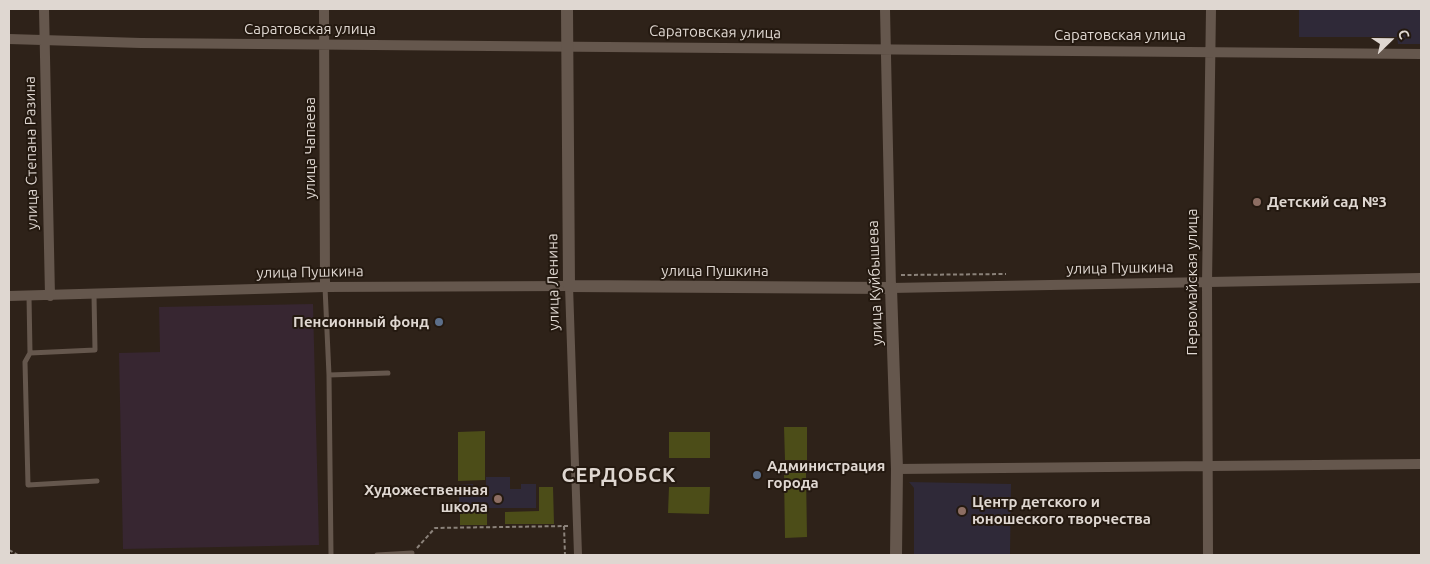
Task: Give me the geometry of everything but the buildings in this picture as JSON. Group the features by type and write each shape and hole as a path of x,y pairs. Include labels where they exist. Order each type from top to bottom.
{"street":[{"name":"улица Степана Разина","path":"44,9 50,296"},
{"name":"улица Чапаева","path":"324,9 325,287"},
{"name":"улица Ленина","path":"567,9 568,286 578,555"},
{"name":"улица Куйбышева","path":"885,9 897,469 896,555"},
{"name":"Первомайская улица","path":"1208,555 1207,283 1211,9"},
{"name":"Саратовская улица","path":"9,39 44,38 141,43 1210,50 1421,54"},
{"name":"улица Пушкина","path":"9,296 325,287 891,288 1421,278"},
{"path":"897,469 1421,464"}],"lane":[{"path":"325,287 331,555"},
{"path":"30,353 95,350 94,295"},
{"path":"29,296 30,353 25,362 28,484 96,481"},
{"path":"328,375 388,373"},
{"path":"377,555 412,553"}],"path":[{"path":"564,526 565,555"},
{"path":"412,553 435,528 578,526"},
{"path":"9,550 18,555"}],"shaded area":[{"path":"1299,9 1421,9 1421,44 1398,44 1397,37 1299,37"},
{"path":"313,304 319,545 123,549 119,353 160,352 159,307"},
{"path":"784,427 807,427 807,460 785,460"},
{"path":"485,431 485,480 458,481 458,432"},
{"path":"669,432 710,432 710,458 669,458"},
{"path":"784,473 806,473 807,537 785,538"},
{"name":"Художественная школа","path":"486,477 510,477 510,489 521,489 521,484 536,484 536,508 459,508 459,485 473,484 473,489 486,489"},
{"name":"Центр детского и юношеского творчества","path":"909,482 1011,484 1010,555 914,555 914,488"},
{"path":"539,487 553,487 554,524 505,524 505,512 539,511"},
{"path":"669,487 710,487 709,514 668,513"},
{"path":"460,512 487,512 487,525 460,525"}],"place":[{"name":"Детский сад №3","path":"1257,202"},
{"name":"Пенсионный фонд","path":"439,322"},
{"name":"Администрация города","path":"757,475"},
{"name":"Художественная школа","path":"498,499"},
{"name":"Центр детского и юношеского творчества","path":"962,511"}],"district":[{"name":"СЕРДОБСК","path":"619,475"}]}
